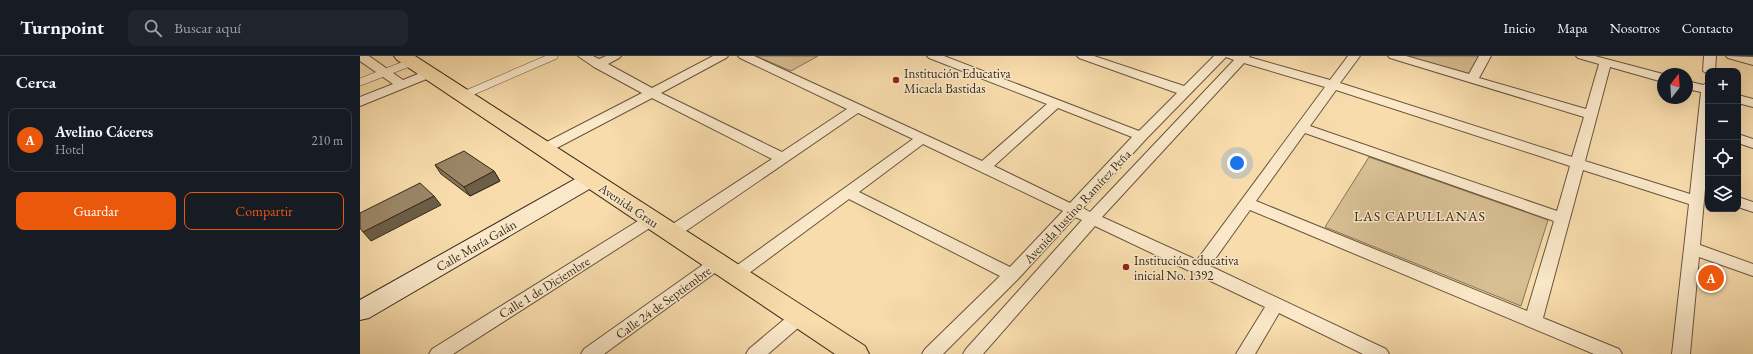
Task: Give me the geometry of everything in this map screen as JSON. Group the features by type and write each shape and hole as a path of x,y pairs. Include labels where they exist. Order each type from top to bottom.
{"main road":[{"name":"Avenida Grau","path":"417,65 799,318 856,354"}],"street":[{"path":"361,56 398,82"},
{"path":"584,56 652,93 782,158"},
{"path":"598,64 614,56"},
{"path":"544,149 722,56"},
{"path":"744,56 984,166 1073,210 1200,268 1380,354"},
{"path":"933,56 1142,136"},
{"path":"956,65 967,56"},
{"path":"1083,56 1185,91"},
{"name":"Avenida Justino Ramírez Peña","path":"930,354 1012,275 1142,136 1221,56"},
{"path":"1200,268 1354,56"},
{"path":"1394,56 1591,115"},
{"path":"1472,79 1485,56"},
{"path":"1582,56 1657,76"},
{"path":"1709,68 1710,56"},
{"path":"1732,56 1753,61"},
{"path":"1239,57 1333,85 1577,164 1701,194"},
{"name":"Avenida Justino Ramírez Peña","path":"972,354 1239,57"},
{"path":"1533,321 1606,62"},
{"path":"360,102 398,82 417,65"},
{"path":"360,94 398,82"},
{"path":"1693,86 1705,89"},
{"path":"1741,100 1753,103"},
{"path":"984,166 1056,103"},
{"path":"671,233 857,108"},
{"path":"1302,128 1562,218"},
{"path":"735,275 923,138"},
{"path":"1681,354 1692,248 1701,194 1705,139"},
{"path":"1741,139 1753,144"},
{"name":"Calle María Galán","path":"360,299 587,177"},
{"name":"Calle María Galán","path":"360,310 587,177"},
{"path":"848,193 1012,275"},
{"path":"1247,202 1613,354"},
{"path":"1741,203 1753,207"},
{"name":"Calle 1 de Diciembre","path":"438,354 651,220"},
{"path":"1692,248 1753,270"},
{"name":"Calle 24 de Septiembre","path":"590,354 717,263"},
{"path":"1245,354 1276,304"},
{"path":"755,354 799,318"}],"lane":[{"path":"464,95 554,56"},
{"path":"360,82 384,72 417,65"}],"shaded area":[{"path":"756,56 818,56 791,71"},
{"path":"1401,56 1481,56 1470,77"},
{"path":"1369,157 1548,220 1521,306 1325,227"}],"building":[{"path":"464,151 494,171 464,187 435,165"},
{"path":"420,183 434,196 363,232 360,228 360,213"}],"place":[{"name":"Institución Educativa Micaela Bastidas","path":"896,80"},
{"name":"Institución educativa inicial No. 1392","path":"1126,267"},
{"name":"Avelino Cáceres","path":"1711,278"}],"district":[{"name":"LAS CAPULLANAS","path":"1420,216"}]}
